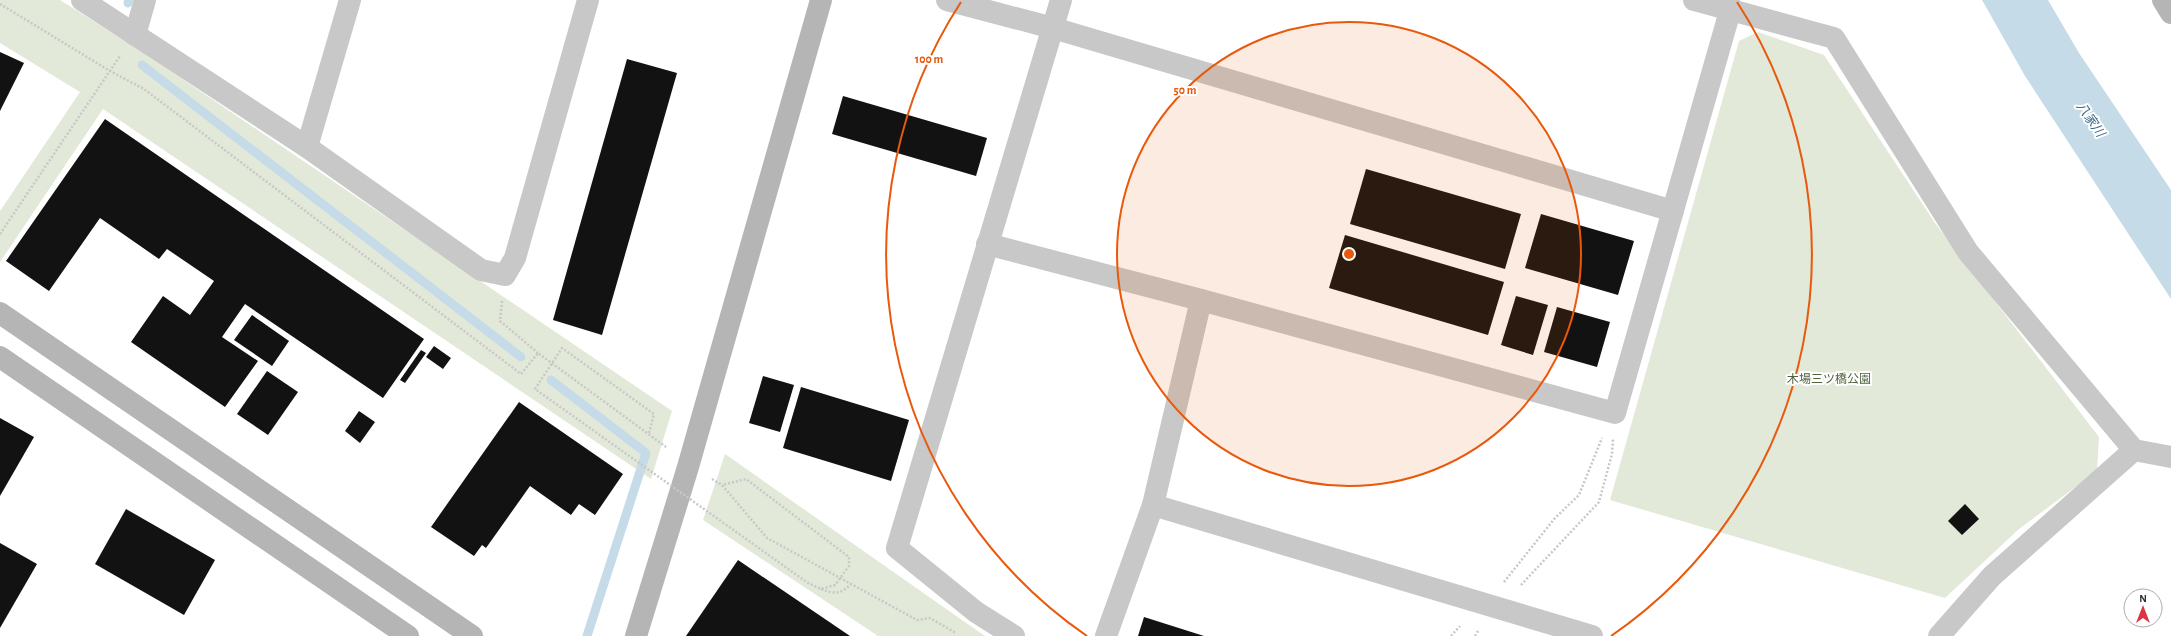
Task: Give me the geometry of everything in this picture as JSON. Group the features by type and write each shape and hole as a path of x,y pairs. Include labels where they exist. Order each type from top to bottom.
{"street":[{"path":"82,0 307,147 481,270 505,275 515,258 588,0"},
{"path":"135,35 146,0"},
{"path":"307,147 350,0"},
{"path":"636,636 688,467 821,0"},
{"path":"947,0 1053,28 1673,211"},
{"path":"1014,636 976,612 897,548 1061,0"},
{"path":"1694,0 1730,6 1834,38 1968,252 2134,450 2171,457"},
{"path":"2163,0 2171,13"},
{"path":"987,244 1201,300 1615,413 1730,6"},
{"path":"1106,636 1154,505 1201,300"},
{"path":"0,313 472,636"},
{"path":"0,357 408,636"},
{"path":"1939,636 1992,576 2134,450"},
{"path":"1154,505 1592,636"}],"path":[{"path":"0,4 110,71 144,89 520,374 538,353"},
{"path":"0,234 135,35"},
{"path":"505,275 500,321 538,353 649,433 688,467 722,485 767,538 917,620 930,618 961,636"},
{"path":"649,433 654,414 562,348 535,389 808,583 832,594 840,594 851,584"},
{"path":"1491,606 1524,583 1599,502 1612,454 1615,413"},
{"path":"1491,606 1507,577 1555,518 1579,495 1598,445 1615,413"},
{"path":"722,485 746,479 849,557 849,566 835,585 821,588"}],"green space":[{"path":"0,0 60,0 144,53 672,411 651,479 103,109 0,262 0,211 80,92 0,43"},
{"name":"木場三ツ橋公園","path":"1758,32 1824,55 1935,223 2099,437 2097,471 2019,529 1945,598 1610,500 1739,41"},
{"path":"725,454 985,636 878,636 703,520"}],"water":[{"name":"八家川","path":"1982,0 2048,0 2079,53 2171,190 2171,299 2025,76"}],"building":[{"path":"0,52 24,63 0,111"},
{"path":"627,59 677,73 602,335 553,320"},
{"path":"843,96 987,138 976,176 832,134"},
{"path":"105,119 424,339 383,398 245,304 222,337 258,361 225,407 131,342 163,296 190,315 214,281 167,249 159,259 100,218 49,291 6,261"},
{"path":"1366,169 1521,214 1505,269 1350,224"},
{"path":"1541,214 1634,241 1618,295 1525,268"},
{"path":"1345,235 1504,282 1488,335 1329,288"},
{"path":"1516,296 1548,305 1533,355 1501,345"},
{"path":"1557,307 1610,322 1597,367 1544,352"},
{"path":"252,315 289,341 272,366 234,340"},
{"path":"434,346 451,358 443,369 426,357"},
{"path":"421,350 426,353 405,383 400,380"},
{"path":"267,371 298,392 268,435 237,414"},
{"path":"763,376 794,385 780,432 749,423"},
{"path":"801,387 909,420 891,481 783,448"},
{"path":"519,402 623,474 595,515 579,504 571,515 530,486 486,548 482,545 474,556 431,527"},
{"path":"359,411 375,422 360,443 345,431"},
{"path":"0,418 34,437 0,496"},
{"path":"1965,504 1979,519 1962,535 1948,521"},
{"path":"126,509 215,560 184,615 95,564"},
{"path":"0,543 37,564 0,628"},
{"path":"738,560 850,636 686,636"},
{"path":"1144,617 1204,636 1138,636"}],"waterway":[{"path":"142,65 521,357"},
{"path":"551,380 646,453 587,636"}]}
